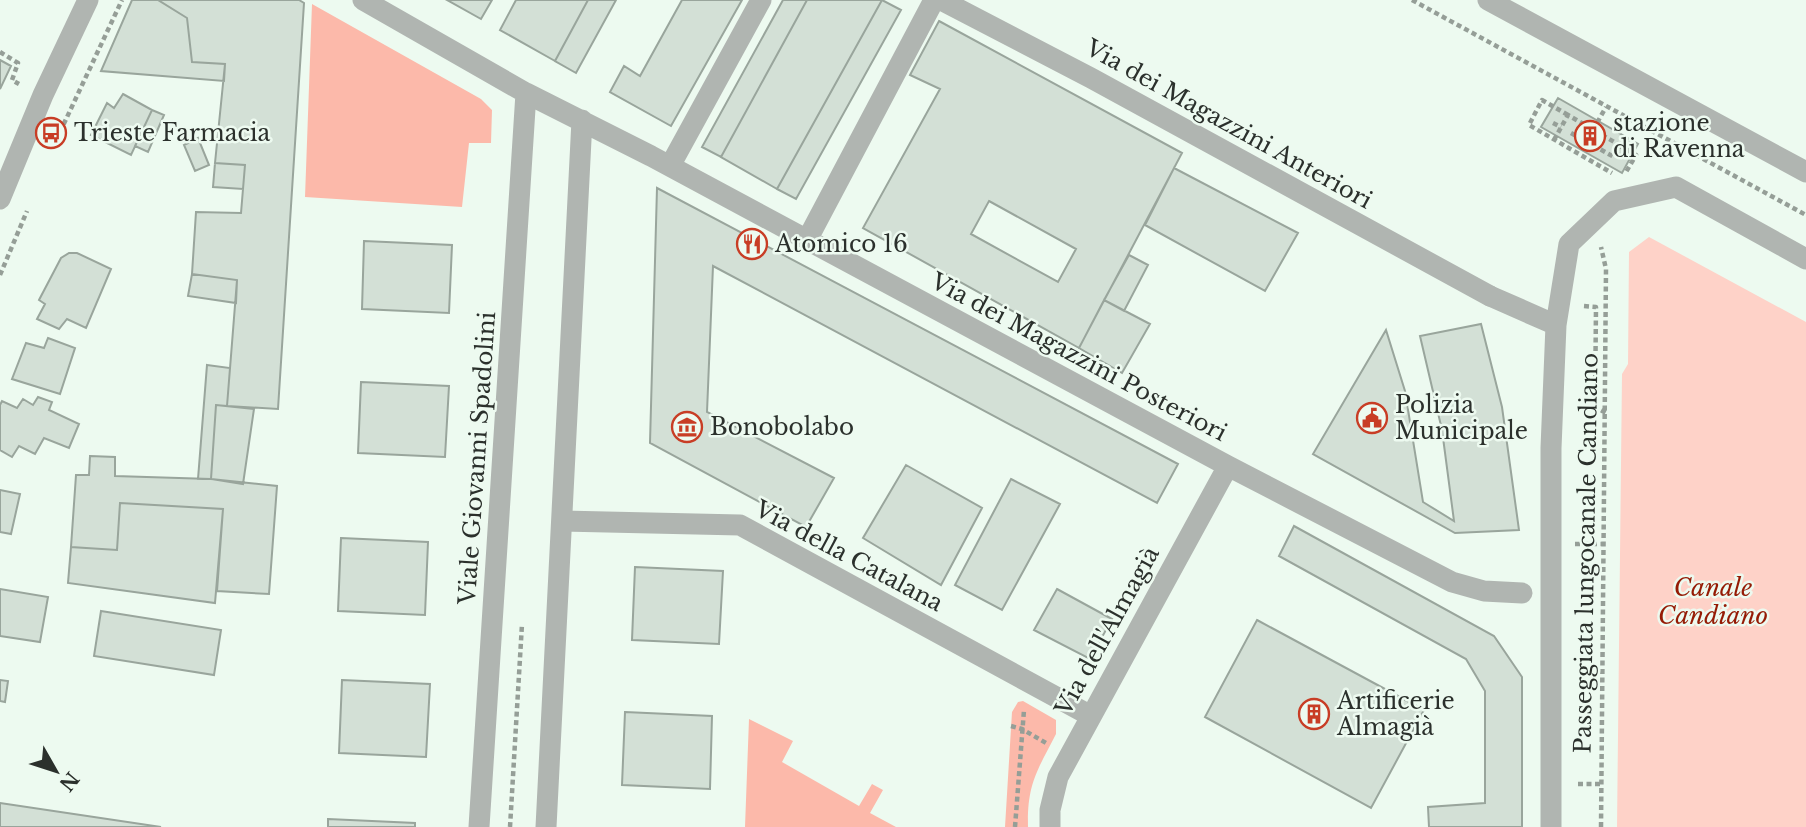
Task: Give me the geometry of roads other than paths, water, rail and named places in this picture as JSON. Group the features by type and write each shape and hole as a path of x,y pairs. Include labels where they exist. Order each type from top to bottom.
{"street":[{"path":"63,53 79,0"},
{"path":"0,199 43,95 88,0"},
{"name":"Via dei Magazzini Posteriori","path":"363,0 526,93 670,166 1228,466 1452,582 1484,591 1551,592"},
{"path":"670,166 761,0"},
{"path":"807,240 934,0"},
{"name":"Via dei Magazzini Anteriori","path":"942,0 1091,78 1490,296 1556,326"},
{"path":"1488,0 1806,172"},
{"name":"Viale Giovanni Spadolini","path":"479,827 526,93"},
{"path":"546,827 582,120"},
{"path":"1551,827 1551,448 1556,326 1569,244 1614,201 1676,187 1806,259"},
{"name":"Via dell'Almagià","path":"1049,827 1058,777 1228,466"},
{"name":"Via della Catalana","path":"562,521 740,526 1091,716"}],"water":[{"name":"Canale Candiano","path":"1649,237 1806,322 1806,827 1617,827 1622,374 1628,364 1629,252"}],"place":[{"name":"Trieste Farmacia","path":"51,133"},
{"name":"stazione di Ravenna","path":"1590,136"},
{"name":"Atomico 16","path":"752,244"},
{"name":"Polizia Municipale","path":"1372,418"},
{"name":"Bonobolabo","path":"687,427"},
{"name":"Artificerie Almagià","path":"1314,714"}]}
